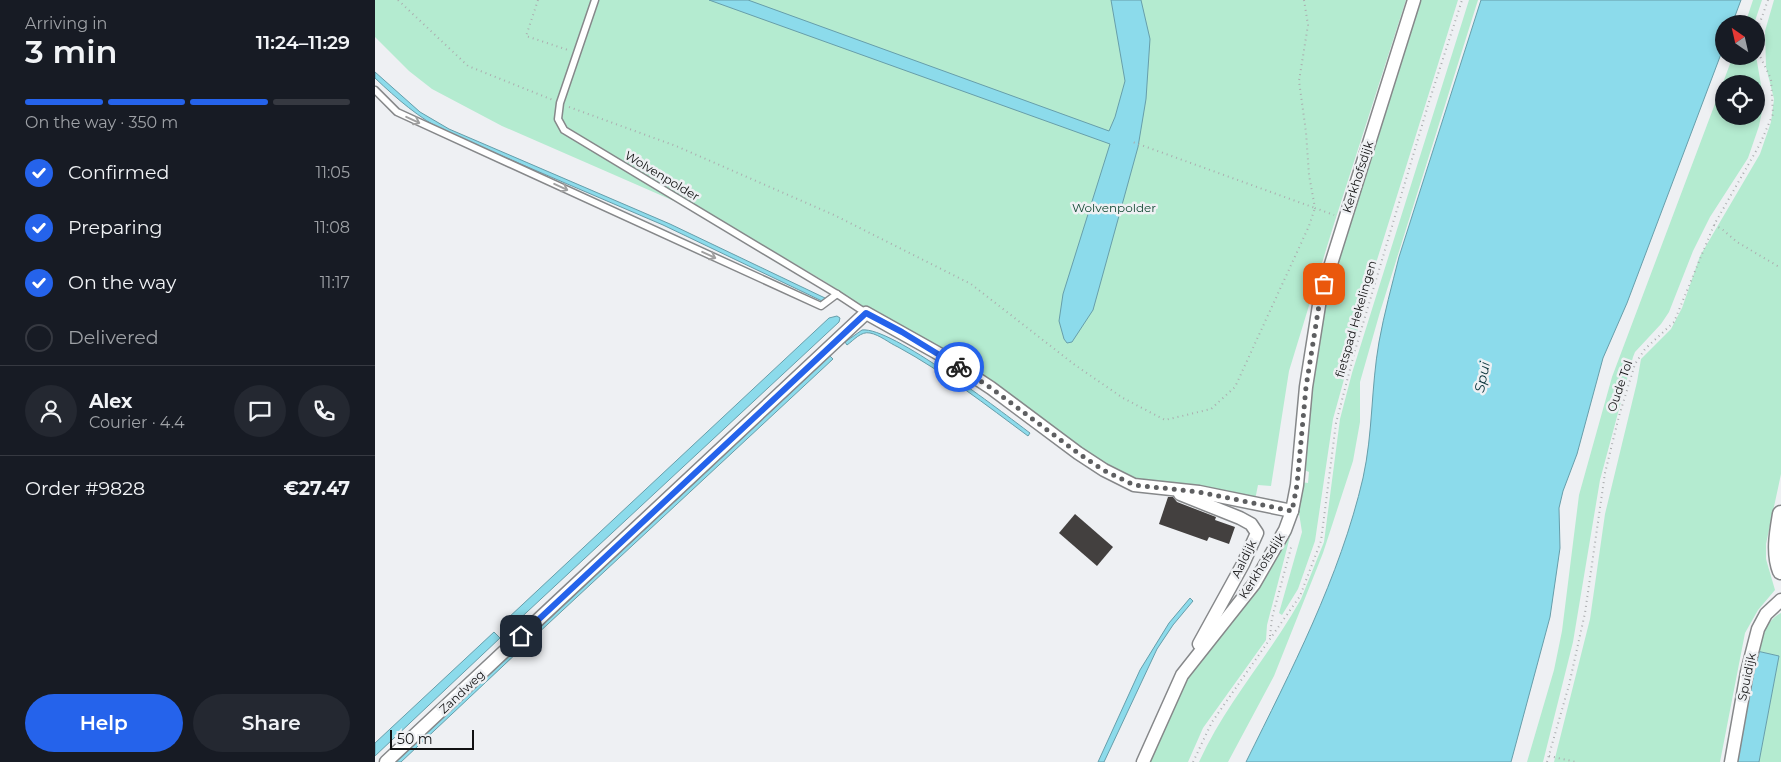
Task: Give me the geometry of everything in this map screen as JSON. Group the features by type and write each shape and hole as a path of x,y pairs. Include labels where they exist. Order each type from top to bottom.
{"street":[{"name":"Kerkhofsdijk","path":"1143,762 1182,675 1254,584 1285,530 1292,511 1297,485 1306,387 1320,299 1414,0"},
{"path":"866,313 941,355 991,388 1103,470 1134,485 1199,492 1292,511"},
{"name":"Zandweg","path":"386,762 866,313"},
{"name":"Aaldijk","path":"1167,488 1240,518 1251,524 1257,533 1182,675"},
{"path":"1781,514 1777,534 1781,571"},
{"name":"Spuidijk","path":"1731,762 1747,672 1758,629 1766,614 1781,600"}],"lane":[{"name":"Wolvenpolder","path":"595,0 560,103 558,119 564,130 866,313"},
{"path":"375,90 397,112 821,306 837,294"}],"path":[{"path":"398,0 468,66 560,103 676,146 834,214 971,284 1075,365 1123,398 1165,420 1211,409 1235,387 1309,226 1315,208 1309,175 1306,132 1299,80 1308,25 1304,0"},
{"path":"538,0 526,36 577,53"},
{"name":"fietspad Hekelingen","path":"1193,762 1212,722 1299,596 1321,541 1338,415 1354,354 1462,0"},
{"path":"1763,15 1769,0"},
{"name":"Oude Tol","path":"1547,762 1569,685 1585,613 1605,474 1619,416 1635,364 1645,349 1674,322 1714,225 1760,144 1773,114 1771,79 1764,65"},
{"path":"1130,141 1345,219"},
{"path":"1714,225 1737,242 1781,268"},
{"name":"fietspad Hekelingen","path":"1270,639 1272,618 1294,536"},
{"path":"1549,756 1575,762"}],"green space":[{"name":"Wolvenpolder","path":"375,0 1406,0 1289,371 1271,486 1258,485 1255,500 1139,482 1095,460 824,281 729,225 502,126 432,89 409,71 375,37"},
{"path":"1417,0 1458,0 1377,260 1333,419 1315,541 1298,589 1282,615 1279,613 1302,532 1299,513 1301,482 1308,483 1309,472 1302,469 1322,316 1345,233"},
{"path":"1469,0 1478,0 1380,312 1360,382 1360,422 1353,461 1323,553 1274,676 1228,762 1199,762 1219,724 1301,599 1324,542 1340,419 1352,373"},
{"path":"1753,0 1762,0 1757,15 1748,15"},
{"path":"1774,0 1781,0 1781,474 1766,544 1766,559 1775,590 1758,610 1745,633 1720,762 1554,762 1590,619 1605,514 1641,359 1671,329 1682,308 1700,256 1760,154 1771,122 1774,99 1766,67 1765,31"},
{"path":"1730,65 1758,65 1759,75 1726,75"},
{"path":"1715,104 1715,125 1759,126 1748,158 1710,217 1693,251 1669,312 1661,324 1635,352 1633,357 1600,480 1573,642 1543,762 1527,762 1554,670 1562,631 1579,495 1612,377"},
{"path":"1293,525 1267,625 1266,640 1203,728 1188,762 1147,762 1181,684"},
{"path":"1781,613 1781,762 1759,762 1779,656 1757,651 1768,625"}],"water":[{"path":"709,0 748,0 1109,131 1125,81 1111,0 1141,0 1150,39 1146,99 1138,147 1093,310 1072,342 1067,343 1064,339 1059,321 1063,294 1110,144"},
{"name":"Spui","path":"1481,0 1741,0 1735,15 1715,15 1715,65 1717,65 1627,303 1603,358 1577,454 1563,491 1559,508 1560,548 1550,617 1511,762 1246,762 1313,623 1328,587 1353,515 1366,461 1376,359 1399,257"},
{"path":"375,72 420,112 449,129 670,224 825,298 822,301 663,225 446,132 400,101 375,78"},
{"path":"837,316 840,318 839,322 513,625 507,619 829,318"},
{"path":"862,330 876,332 897,341 921,355 1030,433 1028,436 948,378 877,335 864,333 847,345 845,342"},
{"path":"830,356 833,359 534,637 532,635"},
{"path":"1190,598 1193,601 1173,625 1157,649 1104,762 1098,762 1140,670 1169,623"},
{"path":"494,632 500,638 375,756 375,743"},
{"path":"517,648 520,650 401,762 395,762"},
{"path":"1757,651 1779,656 1759,762 1737,762"}],"building":[{"path":"1168,497 1173,497 1177,502 1216,517 1215,520 1235,527 1229,544 1209,537 1207,541 1159,524"},
{"path":"1075,514 1113,547 1097,566 1059,533"}],"way so far":[{"path":"959,367 991,388 1053,436 1103,470 1134,485 1199,492 1292,511 1300,461 1306,387 1324,284"}],"route":[{"path":"521,636 866,313 902,332 959,367"}]}
